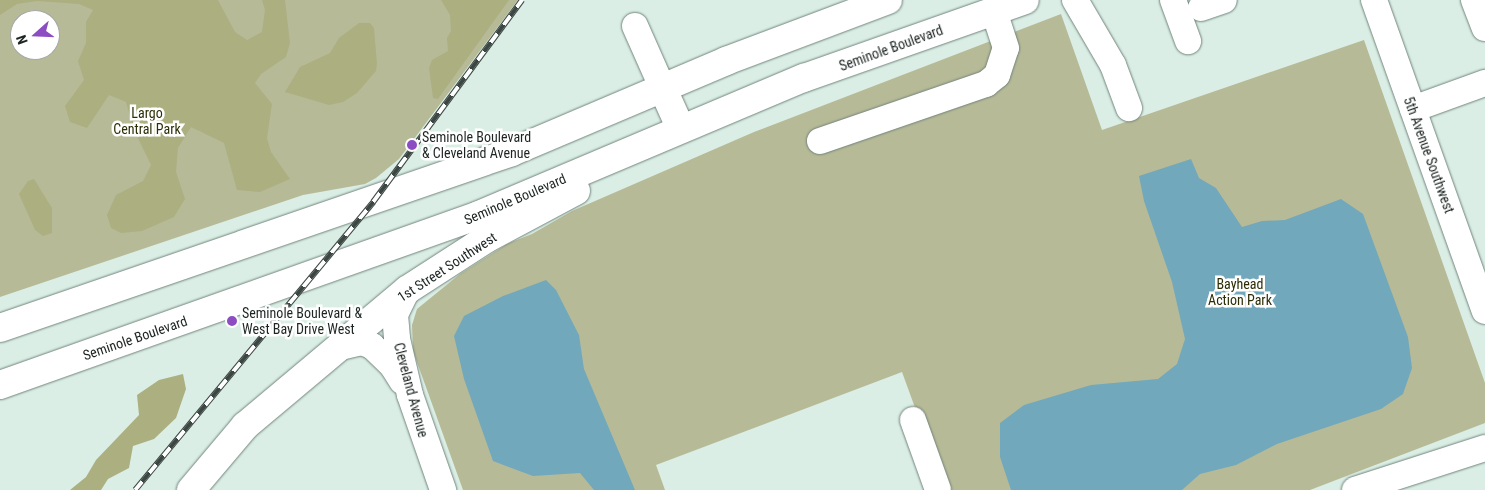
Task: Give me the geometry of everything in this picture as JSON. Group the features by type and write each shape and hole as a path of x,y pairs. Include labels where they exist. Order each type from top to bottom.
{"main road":[{"path":"0,328 512,152 662,87 888,0"},
{"name":"Seminole Boulevard","path":"0,385 479,215 804,78 992,6 1025,0"},
{"path":"662,87 681,129"},
{"name":"1st Street Southwest","path":"197,486 245,426 407,290 486,239 583,188 604,162"}],"street":[{"path":"1075,0 1113,65 1129,108"},
{"path":"1173,0 1188,41"},
{"name":"5th Avenue Southwest","path":"1374,0 1485,311"},
{"path":"820,141 986,84 997,75 1006,48 992,6"},
{"path":"635,26 662,87"},
{"path":"1413,109 1485,83"},
{"name":"Cleveland Avenue","path":"407,290 398,303 395,327 410,395 442,490"},
{"path":"340,348 362,342 372,346 392,365 410,395"},
{"path":"914,420 938,490"},
{"path":"1355,490 1390,484 1485,448"}],"green space":[{"name":"Largo Central Park","path":"0,0 518,0 399,159 376,178 365,184 303,195 0,297"},
{"path":"0,0 218,0 235,32 247,40 262,32 265,10 262,0 285,0 290,43 286,57 261,74 255,83 272,104 267,138 271,152 290,179 260,192 237,190 224,143 191,127 178,148 176,172 185,199 174,217 142,231 121,233 111,228 107,215 116,195 143,181 151,165 134,130 126,102 109,95 87,128 70,122 65,106 84,80 78,61 86,43 86,22 93,10 79,4 37,1 17,4 0,15"},
{"path":"441,0 509,0 438,99 433,98 429,68 432,60 448,51 447,38 451,31 450,15"},
{"name":"Bayhead Action Park","path":"1061,14 1102,130 1364,40 1485,383 1485,423 1310,490 945,490 902,372 656,465 665,490 463,490 413,351 412,325 417,309 460,274 507,244 532,234 572,211 754,132"},
{"path":"359,23 370,23 374,28 377,64 376,71 357,93 343,102 329,105 285,92 300,67 330,53 339,38"},
{"path":"34,179 52,208 52,233 43,236 35,230 19,194 28,181"},
{"path":"183,374 186,389 176,418 154,439 133,446 129,468 108,479 101,490 70,490 86,477 96,460 139,415 137,395 159,380"}],"water":[{"path":"1191,159 1199,178 1216,188 1242,227 1262,221 1285,220 1341,199 1363,214 1408,337 1412,368 1403,394 1381,409 1277,444 1236,465 1200,474 1182,490 1011,490 1000,457 1000,423 1024,405 1091,385 1158,379 1177,364 1185,339 1172,282 1144,201 1139,176"},
{"path":"546,280 556,290 579,335 584,369 635,490 594,490 580,473 533,476 493,461 464,379 454,336 464,316 503,296"}],"railway":[{"path":"135,490 373,202 522,0"}],"place":[{"name":"Seminole Boulevard & Cleveland Avenue","path":"412,145"},
{"name":"Seminole Boulevard & West Bay Drive West","path":"232,321"}]}
